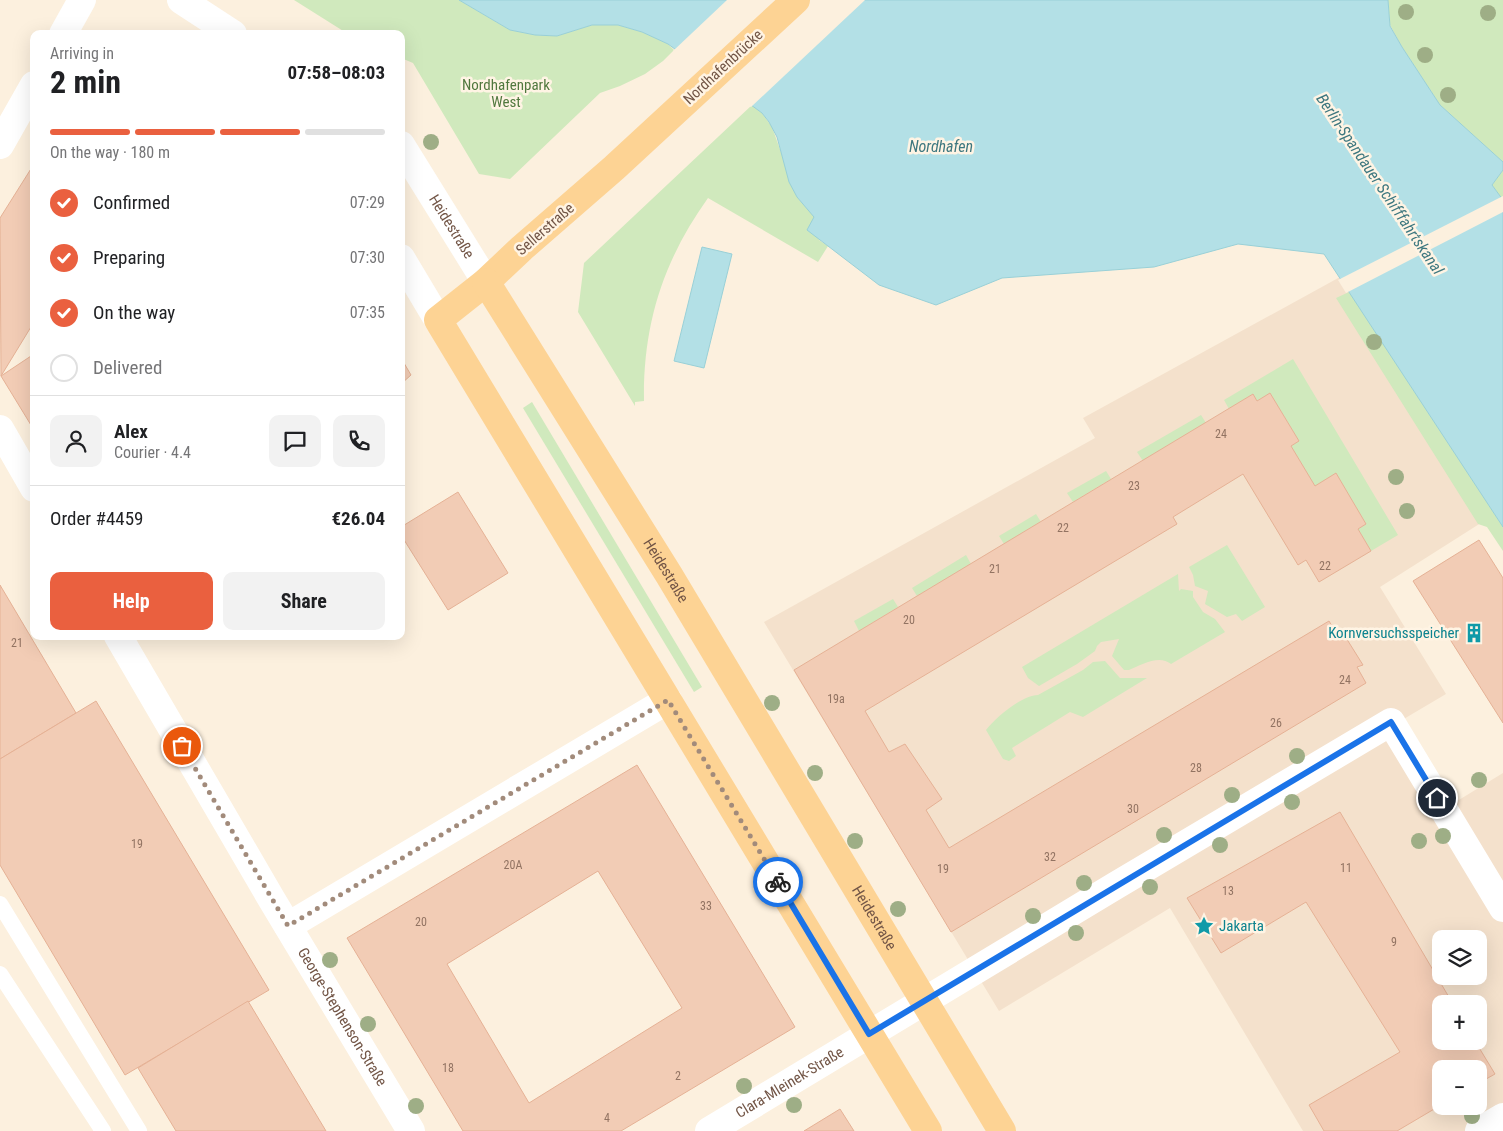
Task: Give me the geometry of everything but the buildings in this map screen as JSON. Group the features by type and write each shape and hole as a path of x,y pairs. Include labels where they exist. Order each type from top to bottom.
{"main road":[{"name":"Nordhafenbrücke","path":"649,135 796,0"},
{"name":"Sellerstraße","path":"438,320 486,282 649,135"},
{"name":"Heidestraße","path":"486,282 669,575 1002,1131"},
{"path":"438,320 928,1131"}],"street":[{"path":"65,30 82,0"},
{"path":"181,0 227,30"},
{"path":"0,145 30,92"},
{"name":"Heidestraße","path":"405,150 486,282"},
{"path":"405,265 438,320"},
{"path":"0,429 30,481"},
{"name":"George-Stephenson-Straße","path":"120,640 411,1131"},
{"path":"288,926 668,700"},
{"path":"869,1034 1391,722 1503,908"},
{"name":"Clara-Mleinek-Straße","path":"709,1131 869,1034"},
{"path":"1479,1131 1503,1117"}],"lane":[{"path":"0,904 139,1131"},
{"path":"0,974 102,1131"}],"shaded area":[{"path":"1340,277 1495,514 1380,587 1446,694 1397,723 1449,806 1503,773 1503,1131 1303,1131 1170,908 999,1011 764,622 1095,438 1083,418"}],"green space":[{"name":"Nordhafenpark West","path":"294,0 459,0 510,30 535,35 557,36 592,25 618,25 642,32 668,44 674,50 645,74 600,93 510,179 479,174 413,63 405,60 405,30 342,30"},
{"path":"1388,0 1503,0 1503,162 1440,105 1390,25"},
{"path":"752,105 762,113 772,127 797,197 815,217 819,240 828,246 818,262 708,198 679,245 659,294 647,346 644,401 635,402 635,406 578,312 584,263"},
{"path":"1503,170 1503,200 1492,185"},
{"path":"1349,292 1503,527 1503,551 1487,527 1478,524 1336,298"},
{"path":"1293,359 1398,535 1371,551 1358,529 1366,524 1336,474 1315,486 1291,446 1299,441 1270,393 1257,401 1253,394 1229,409 1224,400"},
{"path":"532,402 702,687 694,692 523,408"},
{"path":"1201,415 1206,423 1143,461 1137,452"},
{"path":"1106,471 1111,479 1073,502 1067,493"},
{"path":"1036,514 1041,522 1004,544 999,536"},
{"path":"1227,545 1265,607 1242,621 1236,614 1227,617 1205,604 1208,591 1195,586 1189,567"},
{"path":"966,555 971,564 917,596 912,588"},
{"path":"1178,574 1179,591 1181,589 1193,591 1193,597 1203,612 1215,619 1225,632 1171,664 1166,661 1156,660 1124,670 1112,656 1119,639 1101,642 1095,651 1077,664 1039,686 1028,678 1022,667"},
{"path":"893,599 898,607 859,631 854,621"},
{"path":"1105,661 1120,678 1147,678 1083,717 1070,712 1012,748 1016,756 1009,761 1003,759 986,730 996,719 1017,703 1031,696 1038,695 1083,670 1093,662"}],"water":[{"name":"Nordhafen","path":"459,0 1388,0 1390,26 1440,105 1503,162 1503,170 1492,185 1503,200 1503,527 1324,254 1238,244 1154,267 1002,278 936,305 879,285 807,230 814,217 797,197 789,182 777,137 769,122 762,113 668,44 642,32 618,25 592,25 557,36 535,35 510,30"},
{"path":"702,247 732,254 704,368 674,361"}],"pier":[{"path":"727,0 865,0 751,107 673,51"},
{"path":"1503,196 1503,212 1346,293 1338,280"}],"way so far":[{"path":"182,746 288,926 668,700 778,882"}],"place":[{"name":"Kornversuchsspeicher","path":"1474,633"},
{"name":"Jakarta","path":"1204,926"}],"route":[{"path":"778,882 869,1034 1391,722 1437,798"}],"water label":[{"name":"Berlin-Spandauer Schifffahrtskanal","path":"1380,184"}]}
